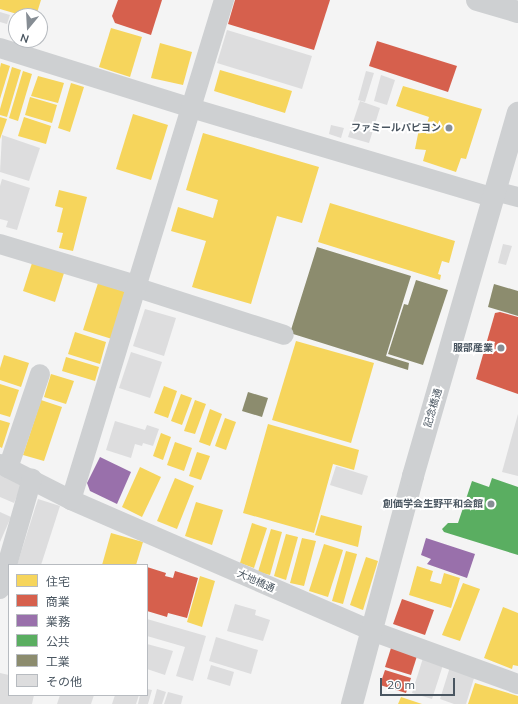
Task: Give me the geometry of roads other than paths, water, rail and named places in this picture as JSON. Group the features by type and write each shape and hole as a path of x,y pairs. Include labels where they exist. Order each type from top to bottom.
{"street":[{"path":"71,500 138,287 224,0"},
{"path":"477,0 518,12"},
{"path":"0,48 191,108 495,195 518,197"},
{"name":"記念橋通","path":"352,704 413,476 518,113"},
{"path":"0,244 284,335"},
{"path":"4,466 40,374"},
{"name":"大地橋通","path":"4,466 71,500 372,631 518,684"},
{"path":"0,589 32,480"}],"place":[{"name":"ファミールパピヨン","path":"449,128"},
{"name":"服部産業","path":"501,348"},
{"name":"創価学会生野平和会館","path":"491,504"}]}
